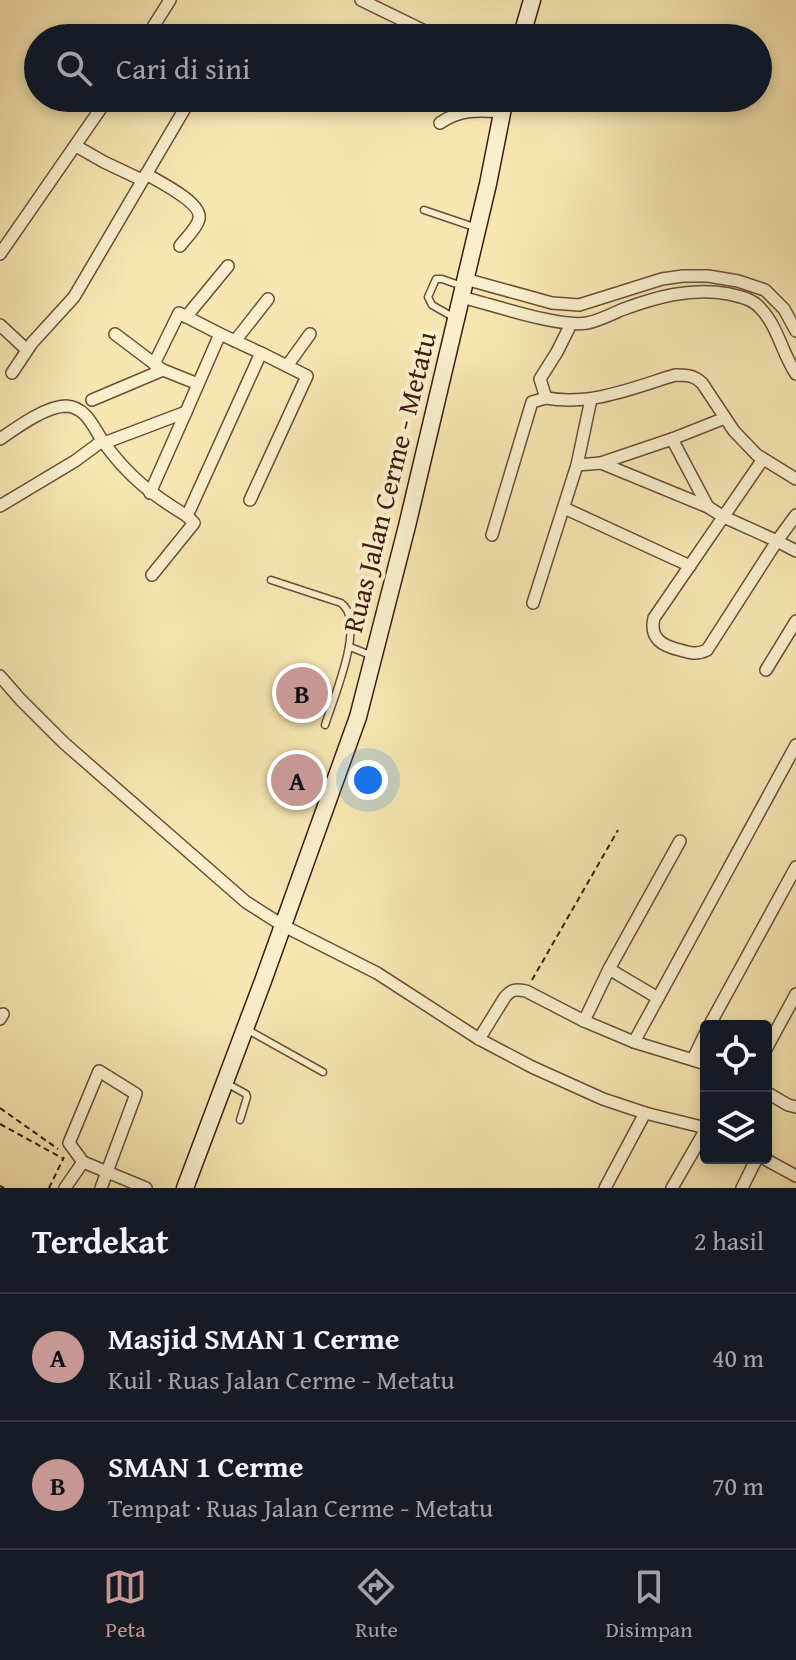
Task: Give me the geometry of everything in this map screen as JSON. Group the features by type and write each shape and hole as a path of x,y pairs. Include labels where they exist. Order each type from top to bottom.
{"main road":[{"path":"525,24 532,0"},
{"name":"Ruas Jalan Cerme - Metatu","path":"185,1188 358,717 407,526 502,112"}],"street":[{"path":"155,24 170,0"},
{"path":"361,0 410,24"},
{"path":"0,254 99,112"},
{"path":"12,373 27,350 74,297 183,112"},
{"path":"440,123 461,112"},
{"path":"76,146 104,162 181,194 199,212 200,217 180,246"},
{"path":"186,317 228,266"},
{"path":"463,287 579,305 653,281 708,276 765,290 784,309 796,331"},
{"path":"653,281 657,299"},
{"path":"463,287 571,324 587,323 678,293 702,290 737,296 753,301 764,311 796,374"},
{"path":"628,288 633,306"},
{"path":"753,301 765,290"},
{"path":"235,341 268,299"},
{"path":"92,400 159,367 179,313 307,376 250,500"},
{"path":"546,398 540,379 571,324"},
{"path":"0,325 27,350"},
{"path":"115,334 159,367 198,384"},
{"path":"150,493 220,334"},
{"path":"287,366 310,334"},
{"path":"187,516 261,353"},
{"path":"492,535 532,402 546,398 599,399 675,375 688,375 702,383 734,431 763,459 796,479"},
{"path":"533,603 577,465 591,399"},
{"path":"0,439 56,407 72,407 88,418 130,475 194,523 152,575"},
{"path":"0,506 103,442 186,412"},
{"path":"577,465 601,463 725,418"},
{"path":"672,439 708,507"},
{"path":"763,459 654,618 652,626 661,644 693,653 707,650 796,515"},
{"path":"601,463 708,507 796,551"},
{"path":"564,508 690,566"},
{"path":"766,670 796,621"},
{"path":"0,676 64,743 246,902 282,925 377,973 479,1039 532,1067 603,1099 700,1127"},
{"path":"634,1042 796,745"},
{"path":"584,1021 609,969 680,841"},
{"path":"713,1020 791,887 796,867"},
{"path":"609,969 658,998"},
{"path":"479,1039 510,992 517,989 634,1042 700,1062"},
{"path":"772,1038 796,994"},
{"path":"693,1059 700,1044"},
{"path":"101,1188 107,1172 136,1094 99,1071 69,1143 83,1162 107,1172 146,1188"},
{"path":"772,1096 796,1107"},
{"path":"605,1188 645,1113"},
{"path":"672,1188 700,1139"},
{"path":"65,1188 83,1162"},
{"path":"742,1188 756,1164"},
{"path":"772,1164 796,1176"}],"lane":[{"path":"424,210 477,228"},
{"path":"456,319 432,305 428,297 436,279 463,287"},
{"path":"271,580 341,603 347,608 352,624 350,647 325,725"},
{"path":"350,647 373,656"},
{"path":"245,1028 323,1072"},
{"path":"224,1083 246,1094 240,1120"}],"path":[{"path":"526,991 618,830"},
{"path":"0,1108 64,1154 49,1188"},
{"path":"0,1124 64,1159"}],"place":[{"name":"SMAN 1 Cerme","path":"302,693"},
{"name":"Masjid SMAN 1 Cerme","path":"297,780"}]}
